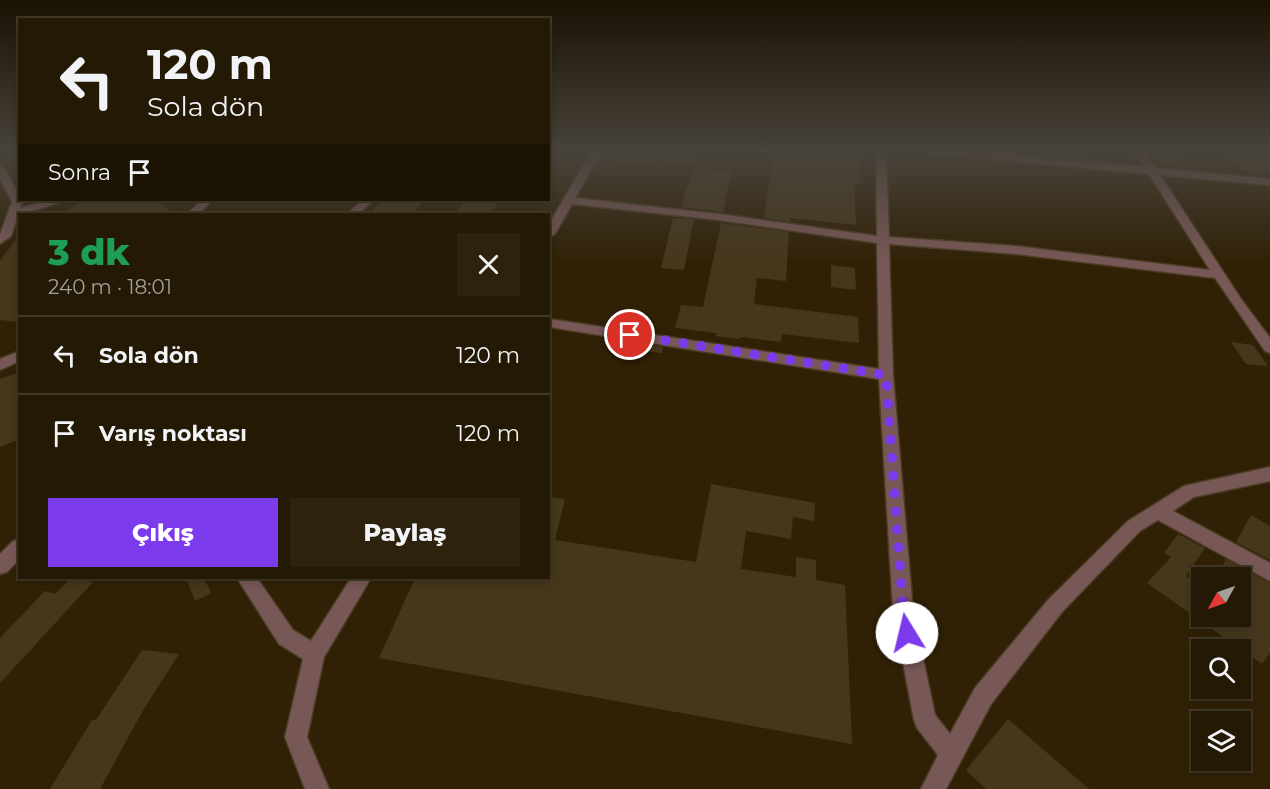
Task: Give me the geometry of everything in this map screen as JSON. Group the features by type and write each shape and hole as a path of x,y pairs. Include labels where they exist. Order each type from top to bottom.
{"street":[{"path":"0,241 5,236 16,202 9,188"},
{"path":"550,232 576,188"},
{"path":"882,188 886,375 903,611 925,720 952,754"},
{"path":"1164,188 1218,275 1270,348"},
{"path":"569,200 719,216 883,240 1017,250 1218,275"},
{"path":"13,213 59,201"},
{"path":"193,213 207,201"},
{"path":"353,213 368,201"},
{"path":"550,323 886,375"},
{"path":"0,365 18,357"},
{"path":"933,789 983,696 1055,606 1134,526 1190,491 1270,474"},
{"path":"1158,511 1270,573"},
{"path":"0,566 18,549"},
{"path":"248,579 286,637 315,654"},
{"path":"316,789 296,737 315,654 360,579"}],"building":[{"path":"687,188 728,188 723,212 681,207"},
{"path":"769,188 854,188 856,225 790,218 790,222 764,218"},
{"path":"156,201 174,213 65,213 80,202"},
{"path":"383,201 424,201 412,213 370,213"},
{"path":"465,201 499,201 491,213 456,213"},
{"path":"673,218 694,219 684,270 661,268"},
{"path":"721,223 789,232 786,281 757,278 754,304 858,317 859,343 782,334 781,342 741,337 740,339 716,336 717,333 675,328 681,305 703,307"},
{"path":"18,237 18,322 0,320 0,261"},
{"path":"831,265 855,268 856,290 831,287"},
{"path":"1231,342 1253,345 1268,366 1246,364"},
{"path":"634,343 663,347 662,353 632,350"},
{"path":"18,373 18,440 0,447 0,379"},
{"path":"711,484 815,503 814,521 793,517 791,539 746,531 741,569 796,577 796,557 816,560 816,580 845,585 852,744 379,658 415,579 550,579 550,497 565,499 555,540 696,562"},
{"path":"1251,515 1270,526 1270,560 1236,542"},
{"path":"1178,534 1205,548 1186,576 1191,579 1191,614 1147,583 1171,557 1164,553"},
{"path":"1226,559 1241,567 1222,567"},
{"path":"1251,573 1270,583 1270,653 1262,664 1251,656 1251,639 1227,639 1209,627 1251,627"},
{"path":"70,579 93,582 0,683 0,638 45,591 55,594"},
{"path":"204,579 211,593 195,601 187,581"},
{"path":"142,650 179,654 142,712 100,789 50,789 92,720 96,720"},
{"path":"1008,719 1089,789 986,789 966,770"}],"route":[{"path":"630,335 866,370 886,375 903,611 907,633"}]}
